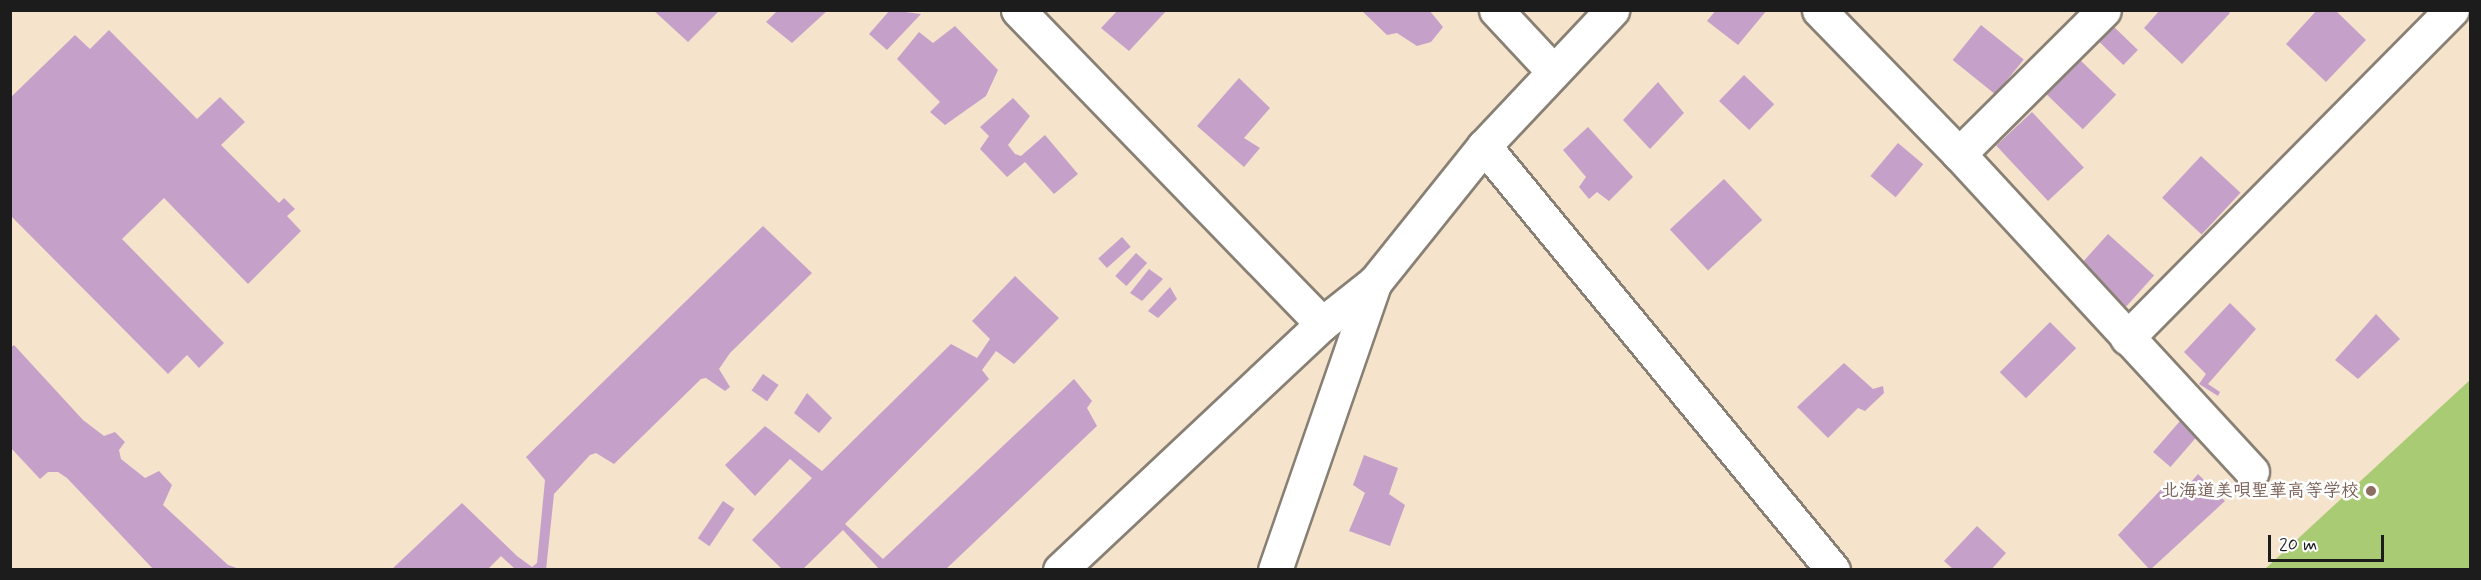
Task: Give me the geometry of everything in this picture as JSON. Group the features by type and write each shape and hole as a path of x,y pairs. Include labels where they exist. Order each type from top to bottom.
{"street":[{"path":"1018,10 1322,324"},
{"path":"1496,10 1552,70"},
{"path":"1060,570 1322,324 1375,282 1484,146 1552,70 1612,10"},
{"path":"1819,10 1959,154 2127,338 2253,471"},
{"path":"1959,154 2104,10"},
{"path":"2127,338 2452,10"},
{"path":"1484,146 1833,570"},
{"path":"1275,570 1375,282"}],"green space":[{"path":"2470,380 2470,569 2265,569"}],"building":[{"path":"653,10 720,10 688,42"},
{"path":"778,10 828,10 792,43 766,22"},
{"path":"890,10 921,14 887,50 869,34"},
{"path":"1118,10 1167,10 1129,51 1101,28"},
{"path":"1361,10 1429,10 1443,27 1431,42 1417,46 1397,33 1387,35"},
{"path":"1716,10 1767,10 1738,45 1707,21"},
{"path":"2160,10 2227,10 2230,13 2182,64 2144,28"},
{"path":"2317,10 2335,10 2366,40 2326,82 2286,44"},
{"path":"1981,25 2024,60 1995,95 1953,60"},
{"path":"2112,25 2138,50 2123,65 2097,40"},
{"path":"955,26 998,70 986,96 945,125 930,112 940,102 897,59 919,32 933,43"},
{"path":"109,30 197,119 220,97 245,122 221,145 279,203 284,198 295,209 287,216 301,231 248,284 164,198 122,239 224,343 199,368 187,355 168,374 10,215 10,98 75,35 90,49"},
{"path":"2078,58 2116,95 2083,129 2045,93"},
{"path":"1744,75 1774,104 1749,130 1719,101"},
{"path":"1239,78 1270,108 1244,138 1260,148 1244,167 1197,126"},
{"path":"1658,82 1684,113 1650,149 1623,120"},
{"path":"1013,98 1030,116 1008,145 1015,154 1021,156 1045,135 1078,174 1054,194 1025,162 1007,177 980,149 989,136 980,127"},
{"path":"2032,112 2084,168 2048,201 1996,145"},
{"path":"1588,127 1633,177 1609,201 1597,192 1589,199 1579,187 1586,177 1563,150"},
{"path":"1898,143 1923,164 1896,197 1870,176"},
{"path":"2201,156 2240,193 2202,235 2162,198"},
{"path":"1724,179 1762,220 1708,270 1670,229"},
{"path":"763,226 812,273 730,353 719,369 730,387 725,391 706,378 701,379 614,464 596,453 590,455 554,494 546,570 516,570 501,556 487,570 391,570 462,503 517,556 532,567 537,563 545,480 526,457"},
{"path":"2108,234 2154,275 2126,307 2080,265"},
{"path":"1122,237 1131,247 1107,268 1098,258"},
{"path":"1136,253 1147,263 1126,286 1115,276"},
{"path":"1149,269 1163,279 1142,301 1130,293"},
{"path":"1015,276 1059,318 1014,364 996,351 982,370 989,379 845,524 883,559 1074,379 1092,401 1087,408 1097,426 945,570 880,570 843,530 802,570 783,570 752,540 812,478 790,459 755,496 725,465 765,426 822,471 951,344 977,358 990,339 972,321"},
{"path":"1170,287 1177,299 1158,318 1148,311"},
{"path":"2230,303 2256,329 2208,384 2220,392 2218,396 2199,384 2206,374 2184,352"},
{"path":"2376,314 2400,339 2358,379 2335,360"},
{"path":"2050,322 2076,348 2026,398 2000,372"},
{"path":"14,345 83,420 104,436 115,432 125,442 119,450 121,459 145,478 159,471 172,485 163,505 228,565 242,570 154,570 67,478 58,472 48,472 40,479 10,447 10,348"},
{"path":"1844,363 1873,389 1883,386 1884,393 1865,411 1858,408 1828,438 1797,407"},
{"path":"763,374 779,385 767,401 752,390"},
{"path":"807,393 832,418 819,433 794,413"},
{"path":"2180,421 2197,436 2170,467 2153,452"},
{"path":"1364,455 1398,468 1389,494 1405,505 1390,546 1349,531 1365,493 1353,485"},
{"path":"2198,474 2225,501 2150,570 2118,535 2170,480 2182,492"},
{"path":"723,501 735,509 709,546 698,538"},
{"path":"1977,526 2006,553 1991,570 1954,570 1944,561"}],"place":[{"name":"北海道美唄聖華高等学校","path":"2371,491"}]}
